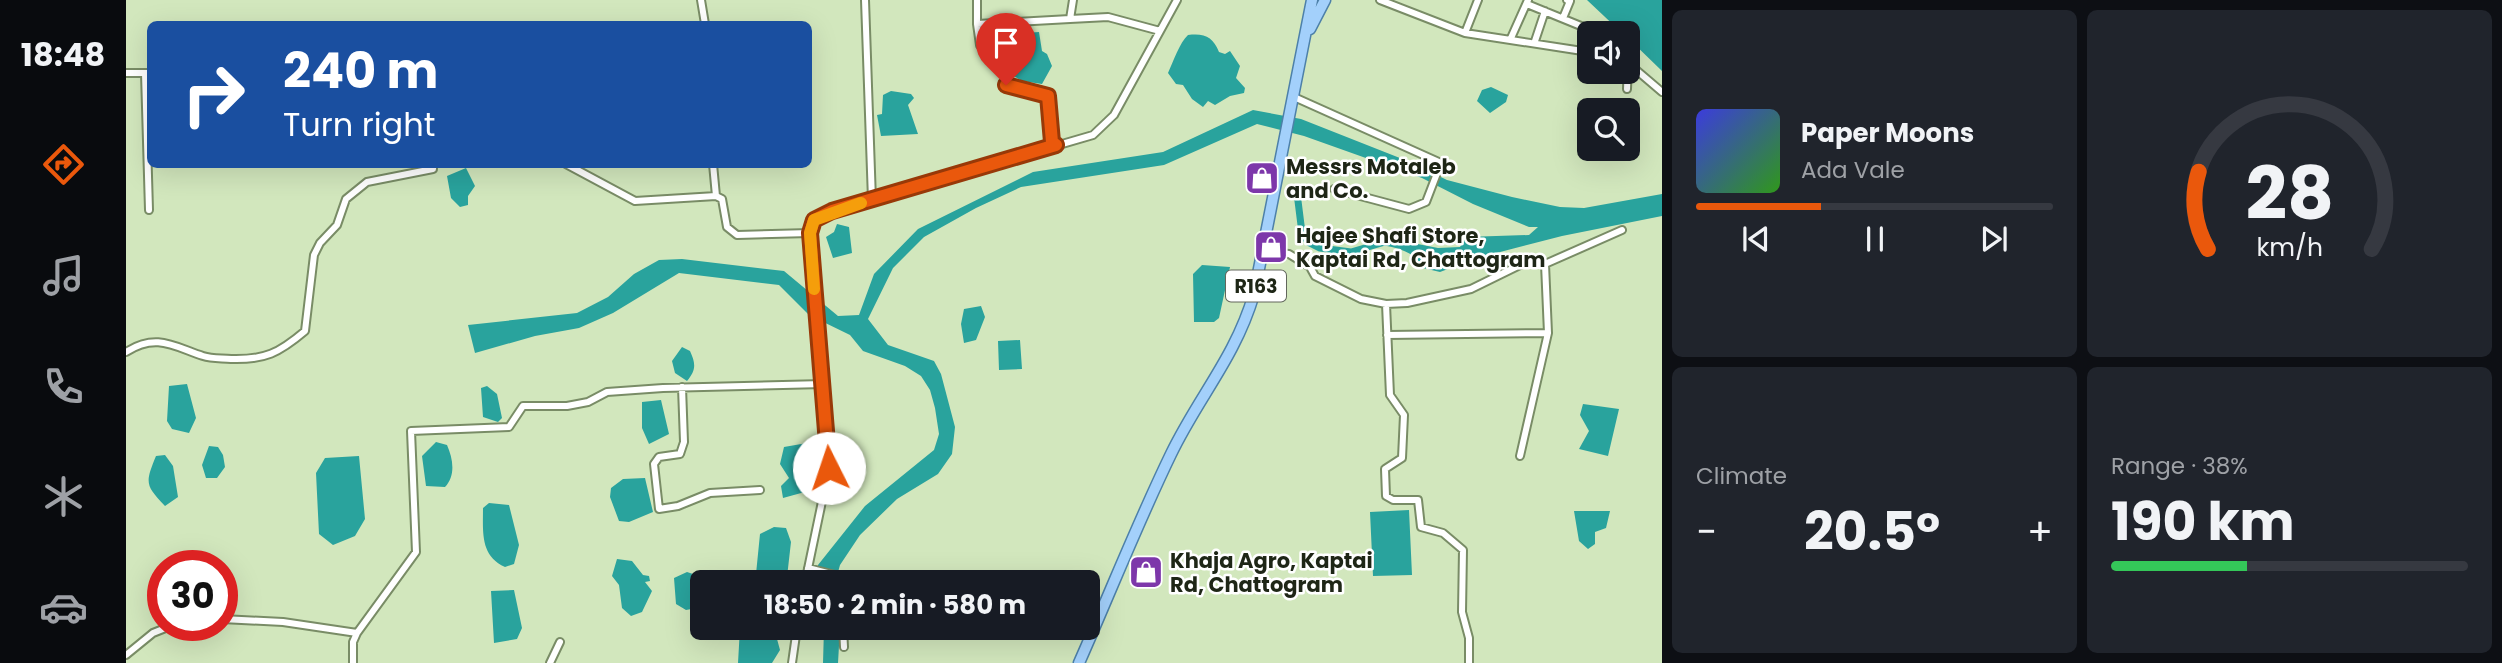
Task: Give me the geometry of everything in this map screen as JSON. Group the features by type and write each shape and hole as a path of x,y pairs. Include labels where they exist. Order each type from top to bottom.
{"main road":[{"name":"R163","path":"1079,663 1172,453 1236,347 1254,294 1312,0"},
{"name":"R163","path":"1304,42 1325,0"}],"street":[{"path":"865,0 872,200"},
{"path":"977,0 980,45 1002,48 1006,87 1048,96 1052,142 1056,145"},
{"path":"1070,19 1073,0"},
{"path":"811,569 829,468 810,233 814,220 872,200 1093,135 1105,127 1177,0"},
{"path":"1465,33 1478,0"},
{"path":"1563,18 1570,1 1567,0"},
{"path":"701,1 704,21"},
{"path":"1383,1 1465,33 1535,41 1577,50"},
{"path":"1511,38 1527,2 1577,24"},
{"path":"1535,41 1545,11"},
{"path":"977,24 1108,17 1160,31"},
{"path":"126,73 147,73"},
{"path":"1640,73 1662,92"},
{"path":"1628,84 1628,89"},
{"path":"1294,97 1441,163 1440,172 1426,202 1409,209 1334,189"},
{"path":"149,168 149,210"},
{"path":"126,352 141,343 170,342 206,358 257,360 283,350 305,331 314,255 320,243 337,225 346,199 367,182 422,173 433,168"},
{"path":"573,168 635,201 716,196 722,198 727,228 737,235 810,233"},
{"path":"713,168 716,196"},
{"path":"1263,251 1289,254 1310,267 1315,276 1361,299 1386,304 1407,303 1471,289 1522,264 1545,264 1622,230"},
{"path":"1520,456 1548,333 1545,264"},
{"path":"1386,304 1390,395 1404,415 1402,458 1385,469 1386,496 1393,500 1418,500 1421,527 1443,533 1463,550 1462,612 1469,638 1469,663"},
{"path":"1387,335 1548,333"},
{"path":"353,663 353,642 357,634 416,552 411,431 509,427 523,406 567,406 587,402 607,392 824,383"},
{"path":"682,387 684,442 680,454 659,457 654,464 659,509 678,506 710,493 760,490"},
{"path":"238,620 283,622 357,634"},
{"path":"126,654 147,638"},
{"path":"792,663 795,640"},
{"path":"844,640 844,647"},
{"path":"550,663 561,642"}],"water":[{"path":"1587,0 1662,0 1662,71 1640,50 1640,21 1609,21"},
{"path":"1039,32 1042,51 1047,54 1052,66 1042,84 1022,81 1012,75 1018,42 1025,33"},
{"path":"1188,35 1204,36 1214,43 1219,52 1225,54 1230,51 1240,66 1236,78 1245,88 1244,93 1230,96 1215,105 1208,101 1203,107 1192,99 1183,85 1176,84 1168,73 1179,47"},
{"path":"1491,87 1508,95 1506,102 1490,113 1477,101 1482,90"},
{"path":"891,91 911,94 914,98 908,105 918,134 881,136 877,115 882,114 883,95"},
{"path":"1253,110 1301,119 1410,162 1447,180 1560,207 1584,208 1662,194 1662,216 1562,236 1477,258 1440,272 1423,268 1415,257 1404,251 1377,244 1372,235 1438,248 1460,247 1466,237 1529,235 1538,227 1529,227 1473,204 1422,178 1304,136 1257,124 1164,165 1021,187 924,237 893,268 868,319 888,345 934,361 941,374 955,427 952,454 938,474 897,499 860,535 839,570 817,570 818,565 865,506 934,450 939,434 935,408 930,390 921,376 905,366 863,351 850,335 809,315 779,285 679,273 613,313 579,328 535,336 475,353 468,325 577,313 608,297 634,274 659,260 682,259 784,271 838,316 859,315 874,274 918,229 1033,172 1163,152"},
{"path":"466,168 475,186 468,196 468,205 460,207 451,198 447,176"},
{"path":"837,224 849,227 852,253 833,258 826,237 834,232"},
{"path":"1202,265 1230,267 1219,318 1214,322 1194,322 1193,274"},
{"path":"981,306 985,317 976,340 964,343 961,324 964,309"},
{"path":"1020,340 1022,369 999,370 998,341"},
{"path":"682,347 690,351 694,363 692,374 687,381 675,373 672,361"},
{"path":"187,384 196,418 189,433 172,429 167,421 169,386"},
{"path":"487,386 497,394 502,418 498,422 483,417 481,388"},
{"path":"661,400 669,434 649,444 642,428 642,402"},
{"path":"1583,404 1619,409 1608,456 1579,449 1589,431 1580,415"},
{"path":"436,442 447,445 452,461 451,477 445,487 426,486 422,456"},
{"path":"807,443 815,452 812,490 783,498 781,486 789,478 780,464 784,447"},
{"path":"209,446 218,447 223,455 225,467 217,478 206,478 202,465"},
{"path":"165,455 173,466 178,497 165,506 150,488 149,478 156,456"},
{"path":"359,456 365,519 355,536 333,545 319,534 316,473 325,458"},
{"path":"645,478 653,512 629,522 619,521 610,497 611,488 623,479"},
{"path":"489,503 509,505 519,545 514,564 505,567 491,557 485,542 483,508"},
{"path":"1409,510 1412,575 1373,576 1370,512"},
{"path":"1574,511 1610,511 1606,528 1595,532 1595,544 1588,549 1579,541"},
{"path":"774,527 786,528 791,542 788,570 756,570 760,534"},
{"path":"617,559 632,561 643,575 649,576 650,581 645,582 652,591 642,612 631,616 622,608 619,585 612,576"},
{"path":"690,573 690,609 676,604 674,578"},
{"path":"514,590 522,628 517,639 494,643 491,591"},
{"path":"739,640 777,640 780,650 772,663 738,663"},
{"path":"824,640 839,640 838,663 823,663"}],"waterway":[{"path":"1297,193 1302,233 1308,242 1320,248 1351,252 1385,242"}],"slow traffic":[{"path":"814,289 810,233 814,220 832,211 861,203"}],"place":[{"name":"Messrs Motaleb and Co.","path":"1262,178"},
{"name":"Hajee Shafi Store, Kaptai Rd, Chattogram","path":"1271,247"},
{"name":"Khaja Agro, Kaptai Rd, Chattogram","path":"1146,572"}],"route":[{"path":"829,468 810,233 814,220 832,211 1056,145 1052,142 1048,96 1008,88 1006,85"}]}
